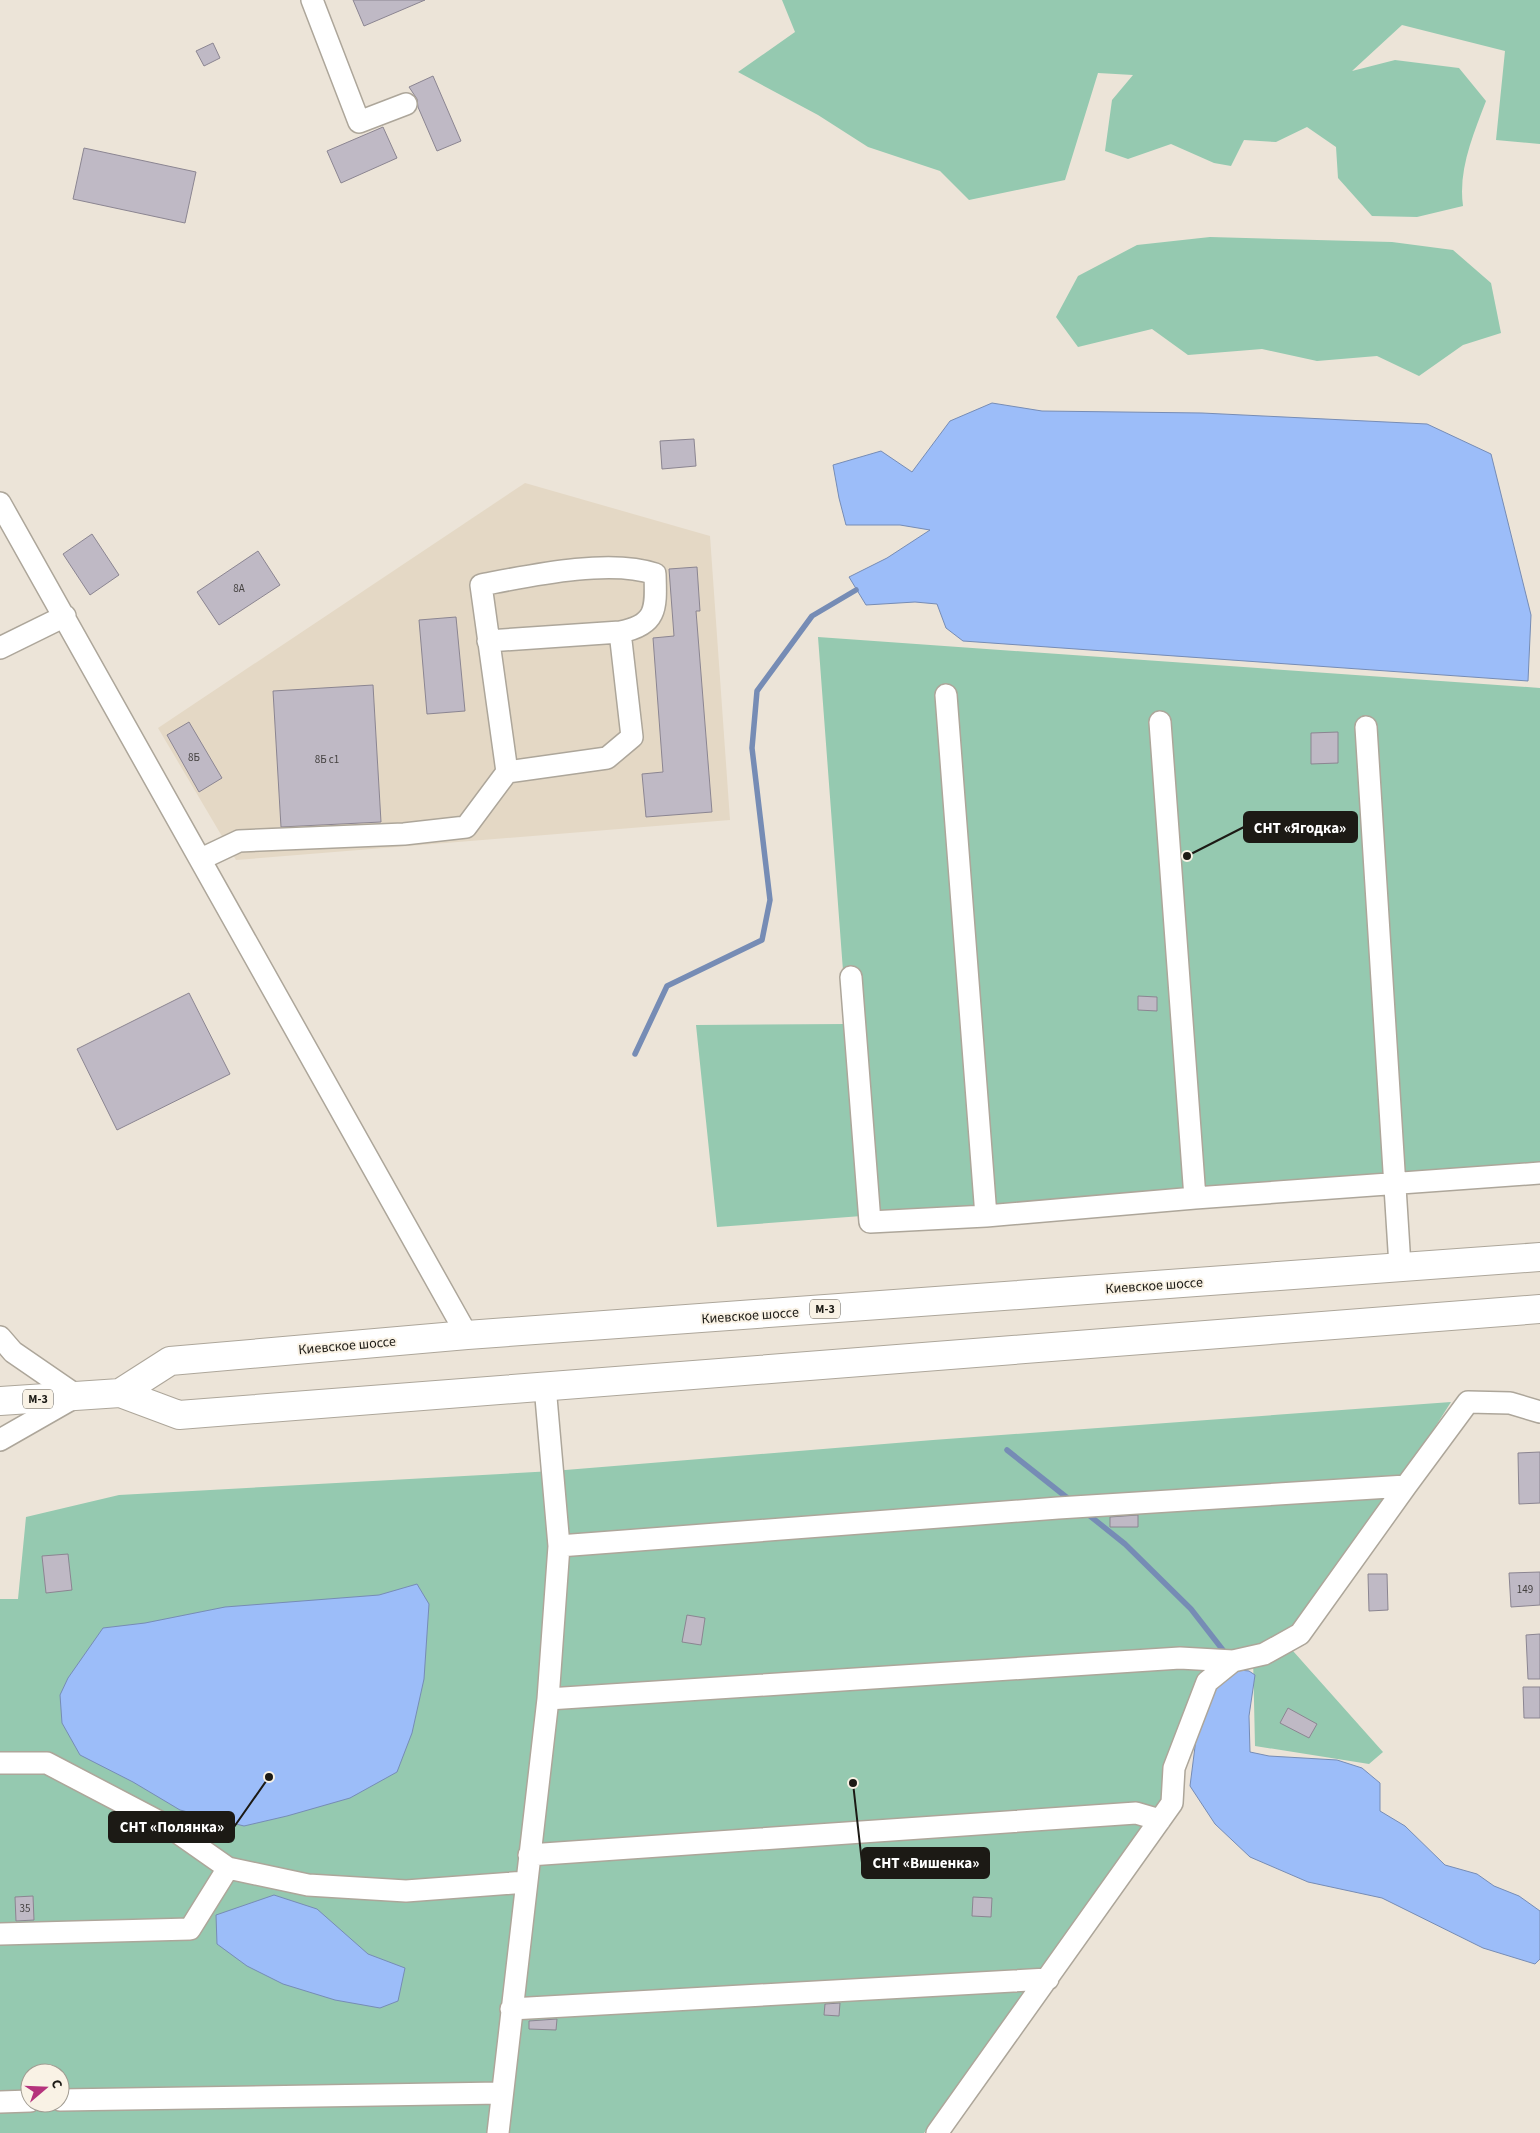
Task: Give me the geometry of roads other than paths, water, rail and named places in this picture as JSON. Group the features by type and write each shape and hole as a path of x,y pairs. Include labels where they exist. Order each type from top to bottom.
{"highway":[{"name":"Киевское шоссе","path":"0,1402 120,1392 170,1361 467,1335 1540,1257"},
{"name":"Киевское шоссе","path":"120,1392 179,1415 1540,1309"}],"street":[{"path":"312,0 359,122 406,104"},
{"path":"0,503 467,1335"},
{"path":"488,641 620,632 634,629 651,618 656,604 655,574 640,568 588,567 481,585 488,641 508,772"},
{"path":"0,648 65,616"},
{"path":"201,859 239,841 404,834 466,827 508,772 607,758 632,737 620,632"},
{"path":"946,695 986,1216"},
{"path":"1160,722 1195,1198"},
{"path":"1366,727 1400,1266"},
{"path":"851,977 870,1222 986,1216 1195,1198 1540,1173"},
{"path":"0,1337 13,1352 77,1396 0,1440"},
{"path":"498,2133 501,2093 548,1699 559,1546 545,1386"},
{"path":"548,1699 1180,1658 1233,1661 1264,1654 1300,1634 1468,1402 1510,1403 1540,1412"},
{"path":"559,1546 1406,1486"},
{"path":"937,2133 1172,1803 1174,1768 1207,1682 1233,1661"},
{"path":"0,1763 47,1763 171,1828 228,1868 308,1886 406,1891 526,1882"},
{"path":"529,1856 1136,1813 1160,1820"},
{"path":"0,1934 190,1929 228,1868"},
{"path":"511,2009 1048,1979"},
{"path":"70,2100 501,2093"},
{"path":"0,2102 20,2101"}],"water":[{"path":"992,403 1042,411 1202,413 1427,424 1491,454 1531,615 1528,681 963,641 946,628 937,604 915,602 866,605 849,577 887,558 930,530 900,525 846,525 833,465 881,451 912,472 950,421"},
{"path":"417,1584 429,1604 424,1679 412,1733 397,1772 350,1798 244,1826 180,1810 133,1782 80,1755 62,1723 60,1695 68,1678 103,1628 145,1623 225,1607 379,1595"},
{"path":"1240,1670 1249,1671 1255,1675 1249,1716 1250,1752 1269,1756 1337,1760 1362,1768 1380,1783 1380,1811 1405,1826 1445,1865 1477,1874 1494,1886 1519,1896 1540,1911 1540,1959 1535,1964 1483,1948 1382,1898 1308,1882 1250,1857 1215,1824 1190,1786 1196,1739 1210,1688"},
{"path":"274,1895 317,1909 368,1954 405,1968 398,2001 380,2008 335,2000 283,1984 247,1966 217,1944 216,1915"}],"waterway":[{"path":"635,1054 667,986 762,940 770,900 752,748 757,691 812,616 856,590"},
{"path":"1007,1450 1070,1500"},
{"path":"1085,1512 1125,1544 1191,1609 1226,1654"}],"place":[{"name":"СНТ «Ягодка»","path":"1187,856"},
{"name":"СНТ «Полянка»","path":"269,1777"},
{"name":"СНТ «Вишенка»","path":"853,1783"}]}
